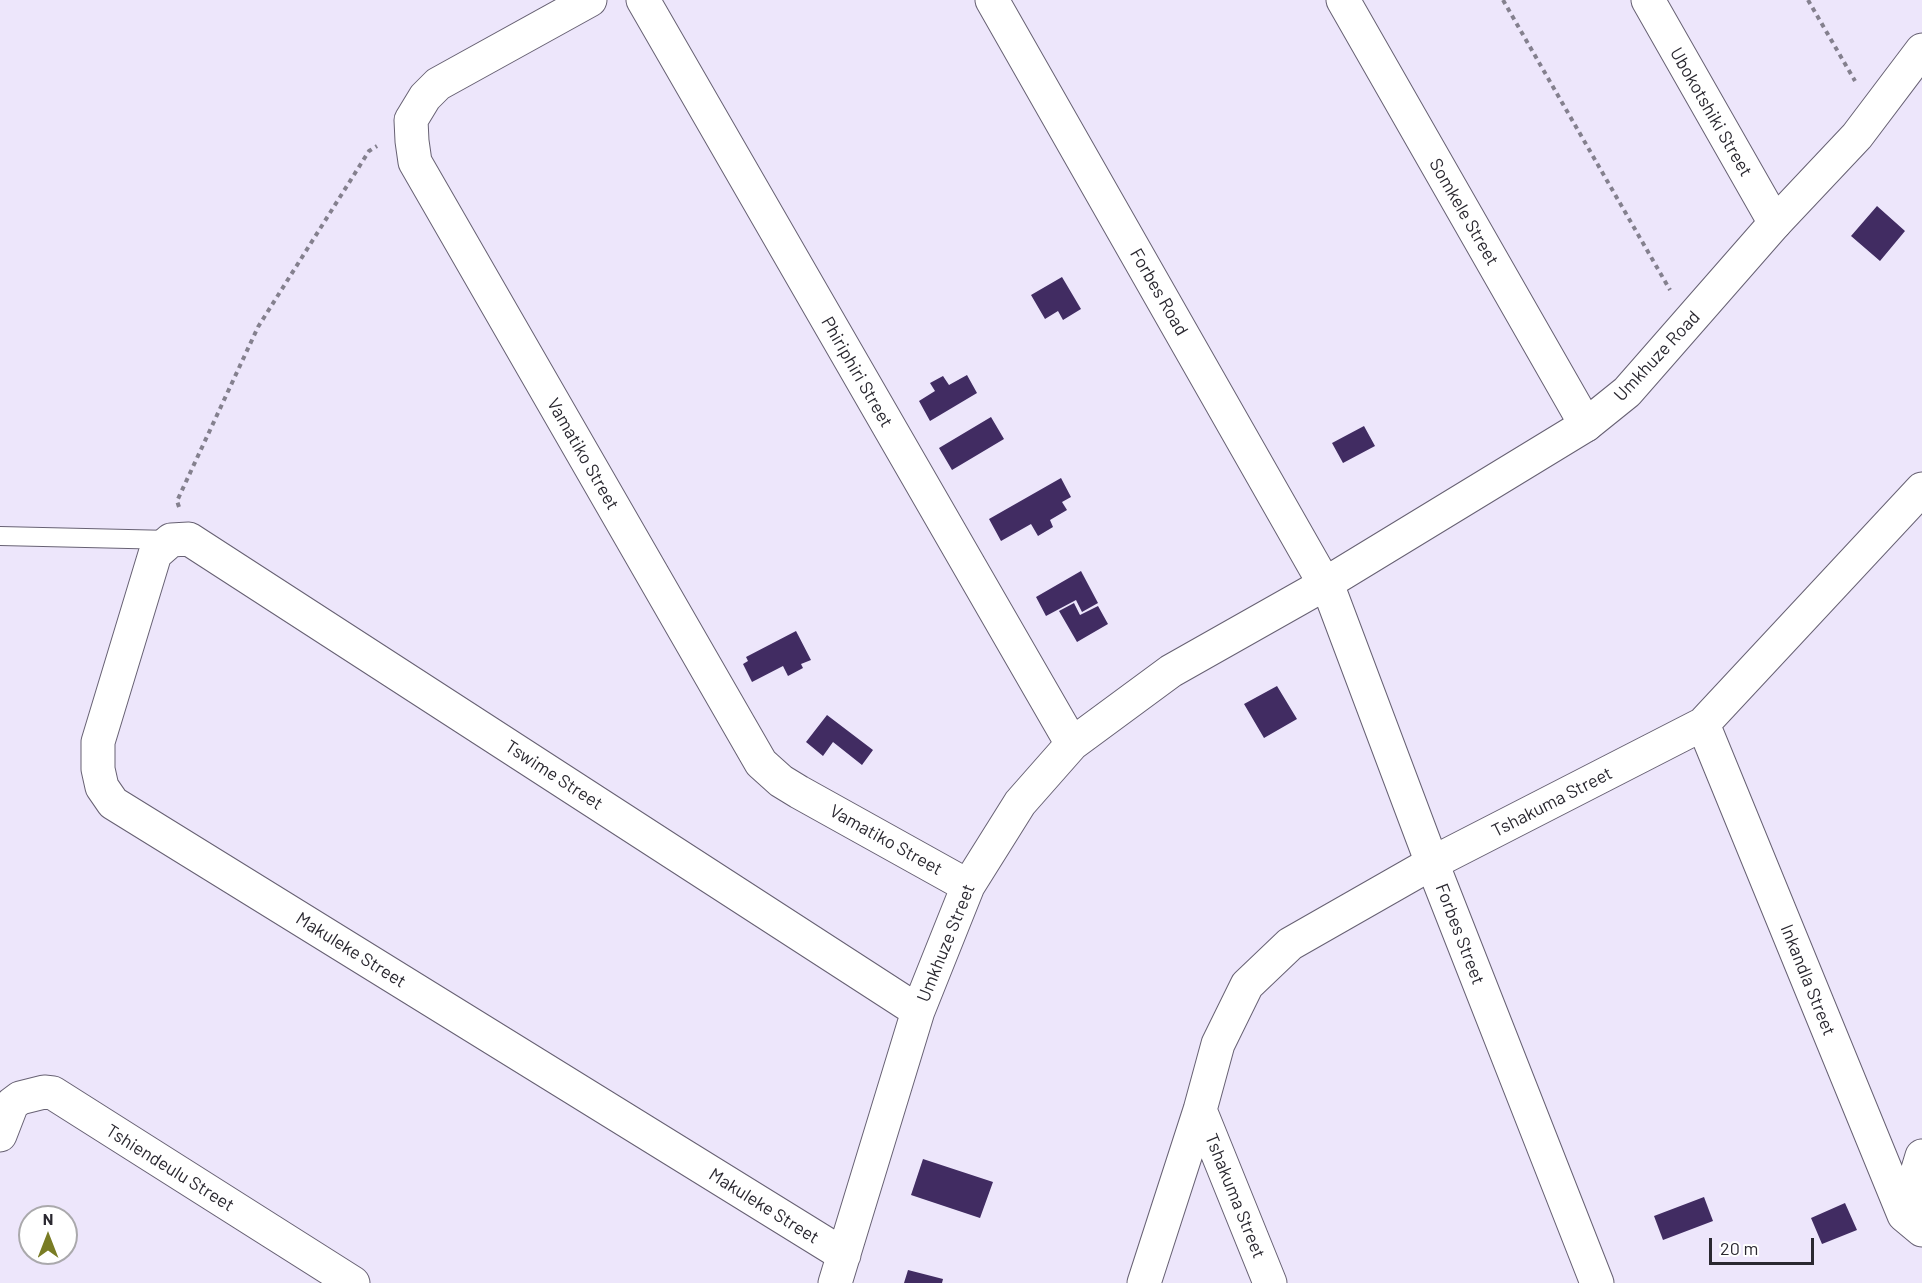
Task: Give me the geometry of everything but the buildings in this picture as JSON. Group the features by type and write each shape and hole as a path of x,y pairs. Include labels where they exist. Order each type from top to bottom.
{"street":[{"path":"411,120 425,97 438,84 590,0"},
{"name":"Phiriphiri Street","path":"643,0 1072,744"},
{"name":"Forbes Road","path":"992,0 1325,584"},
{"name":"Somkele Street","path":"1343,0 1586,425"},
{"name":"Ubokotshiki Street","path":"1648,0 1775,223"},
{"name":"Umkhuze Road","path":"1325,584 1586,425 1627,392 1775,223 1857,136 1922,50"},
{"name":"Vamatiko Street","path":"411,120 411,141 415,162 761,763 781,781 799,792 968,886"},
{"name":"Tshakuma Street","path":"1144,1283 1200,1110 1218,1044 1246,986 1290,944 1432,863 1703,724 1922,489"},
{"name":"Tswime Street","path":"180,539 918,1011"},
{"name":"Makuleke Street","path":"180,539 155,554 98,742 98,769 102,787 113,803 840,1269"},
{"name":"Umkhuze Street","path":"840,1269 918,1011 968,886 1020,803 1072,744 1171,671 1325,584"},
{"name":"Forbes Street","path":"1325,584 1332,597 1432,863 1597,1283"},
{"name":"Inkandla Street","path":"1703,724 1913,1222"},
{"name":"Tshiendeulu Street","path":"0,1135 12,1104 20,1098 44,1092 53,1094 353,1283"},
{"name":"Tshakuma Street","path":"1200,1110 1270,1283"},
{"path":"1913,1222 1922,1156"}],"lane":[{"path":"0,536 180,539"}],"path":[{"path":"1503,0 1689,322"},
{"path":"1809,0 1874,113"},
{"path":"180,539 177,501 258,327 369,152 411,120"}]}
